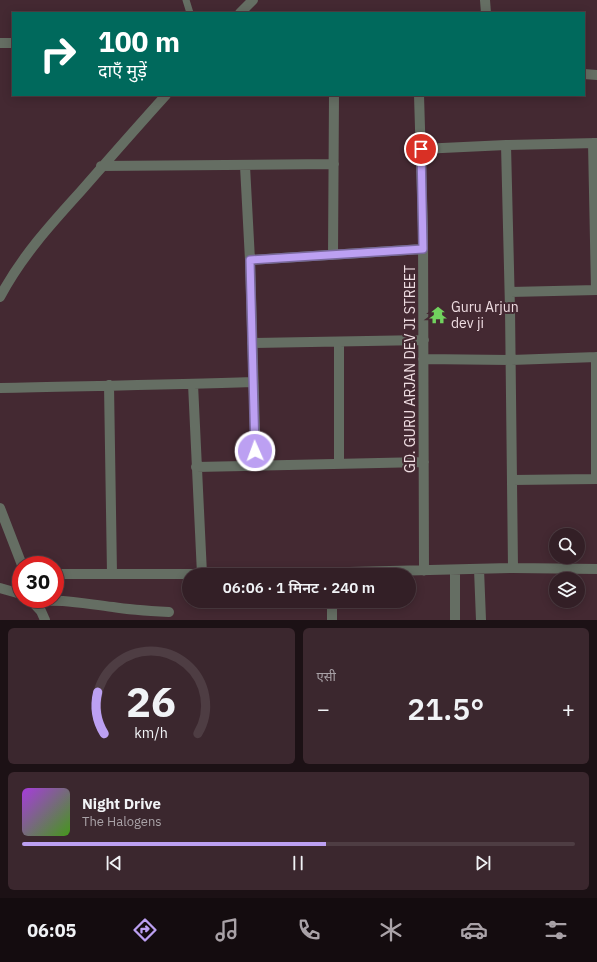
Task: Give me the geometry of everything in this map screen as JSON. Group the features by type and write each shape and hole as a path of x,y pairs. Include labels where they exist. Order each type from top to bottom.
{"street":[{"path":"241,12 253,0"},
{"path":"485,0 486,12"},
{"path":"0,43 12,43"},
{"path":"585,74 597,75"},
{"path":"0,297 38,239 101,166 165,96"},
{"path":"333,255 334,96"},
{"name":"GD. GURU ARJAN DEV JI STREET","path":"419,96 424,340 424,571"},
{"path":"421,149 595,143 596,290 510,292"},
{"path":"506,145 510,292 513,568"},
{"path":"101,166 245,166 334,164"},
{"path":"245,166 250,260 256,465"},
{"path":"250,260 423,249"},
{"path":"252,343 424,340"},
{"path":"339,342 339,464"},
{"path":"423,359 511,360 597,357 596,479 512,480"},
{"path":"0,388 253,382"},
{"path":"193,384 202,568"},
{"path":"109,385 112,574"},
{"path":"196,467 424,462"},
{"path":"0,508 19,556"},
{"path":"416,571 513,568 597,569"},
{"path":"479,569 480,620"},
{"path":"455,570 455,620"},
{"path":"64,574 182,574"},
{"path":"0,588 12,591"},
{"path":"64,601 169,612"},
{"path":"37,608 45,620"},
{"path":"332,608 332,620"}],"lane":[{"path":"186,0 190,12"}],"place":[{"name":"Guru Arjun dev ji","path":"438,315"}],"route":[{"path":"255,451 250,260 423,249 421,149"}]}
